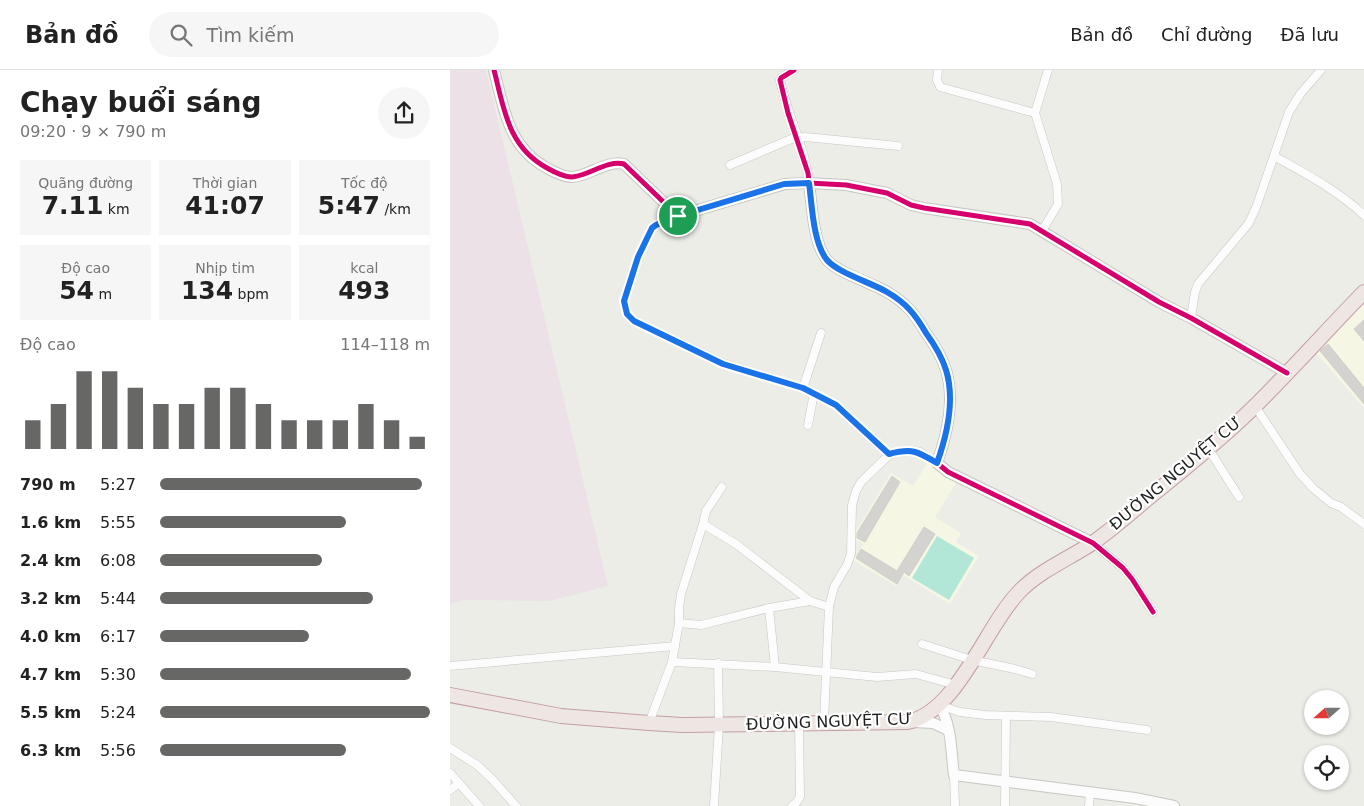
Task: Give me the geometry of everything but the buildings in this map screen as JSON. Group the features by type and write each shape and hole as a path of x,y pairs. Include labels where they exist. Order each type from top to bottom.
{"highway":[{"name":"ĐƯỜNG NGUYỆT CƯ","path":"450,695 561,716 649,723 719,725 908,722 922,718 939,705 956,685 988,634 1019,591 1032,580 1093,543 1208,448 1256,406 1363,295"}],"street":[{"path":"494,70 509,126 515,139 528,155 538,163 558,174 572,177 614,164 624,164 678,216"},
{"path":"794,70 780,80 805,162 819,246 826,259 838,268 902,302 920,322 941,358 948,379 949,408 944,444 937,463"},
{"path":"938,70 937,80 940,87 1035,113"},
{"path":"1042,232 1057,208 1058,194 1057,184 1035,113 1048,70"},
{"path":"1191,318 1198,284 1249,223 1289,112 1321,70"},
{"path":"730,164 797,138 805,137 898,146"},
{"path":"1274,156 1348,200 1364,215"},
{"path":"889,454 836,405 814,393 723,364 634,321 627,314 624,301 638,257 650,232 656,225 678,216 784,184 809,183 846,185 887,193 918,207 1030,224 1160,302 1287,373"},
{"path":"803,388 821,333"},
{"path":"808,425 814,393"},
{"path":"1256,406 1300,474 1314,489 1364,524"},
{"path":"1208,448 1239,496"},
{"path":"824,722 829,607 834,587 851,554 852,504 861,482 889,454 914,451 937,463 948,472 1093,543 1123,568 1153,612"},
{"path":"649,723 672,662 679,623 681,594 706,511 722,488"},
{"path":"703,524 736,544 810,601 829,607"},
{"path":"679,623 701,625 769,608 810,601"},
{"path":"769,608 775,667"},
{"path":"922,644 972,660 1032,674"},
{"path":"450,666 675,646"},
{"path":"672,662 775,667 877,677 916,674 956,685"},
{"path":"714,806 719,725 718,663"},
{"path":"939,705 960,712 985,715 1051,717 1146,730"},
{"path":"939,705 945,717 948,730 954,775 955,806"},
{"path":"1005,806 1006,716"},
{"path":"908,722 933,723 948,730"},
{"path":"792,806 800,797 800,723"},
{"path":"450,748 482,769 516,806"},
{"path":"450,773 479,806"},
{"path":"954,775 1135,798 1174,806"},
{"path":"450,790 459,783"},
{"path":"1089,806 1090,793"}],"shaded area":[{"path":"450,70 486,70 608,586 549,601 464,600 450,604"},
{"path":"1361,304 1364,307 1364,408 1311,347"},
{"path":"928,462 958,480 935,517 961,533 956,542 979,556 950,604 903,575 896,586 853,560 863,544 852,538 891,473 913,486"}],"green space":[{"path":"937,536 974,558 949,600 912,578"}],"cycle path":[{"path":"494,70 505,113 516,138 534,159 559,174 572,177 611,164 624,164 678,216 785,184 809,183 846,185 887,193 911,205 924,208 1030,224 1159,302 1191,318 1287,373"},
{"path":"794,70 780,80 788,113 808,173 819,246 826,259 838,268 880,287 906,305 926,332 946,369 950,392 949,417 937,463 948,472 1093,543 1123,568 1153,612"}],"route":[{"path":"809,183 819,246 826,259 838,268 902,302 920,322 941,358 948,379 949,408 944,444 937,463 920,452 909,450 889,454 836,405 814,393 723,364 634,321 627,314 624,301 638,257 652,228 678,216 784,184 809,183"}]}
